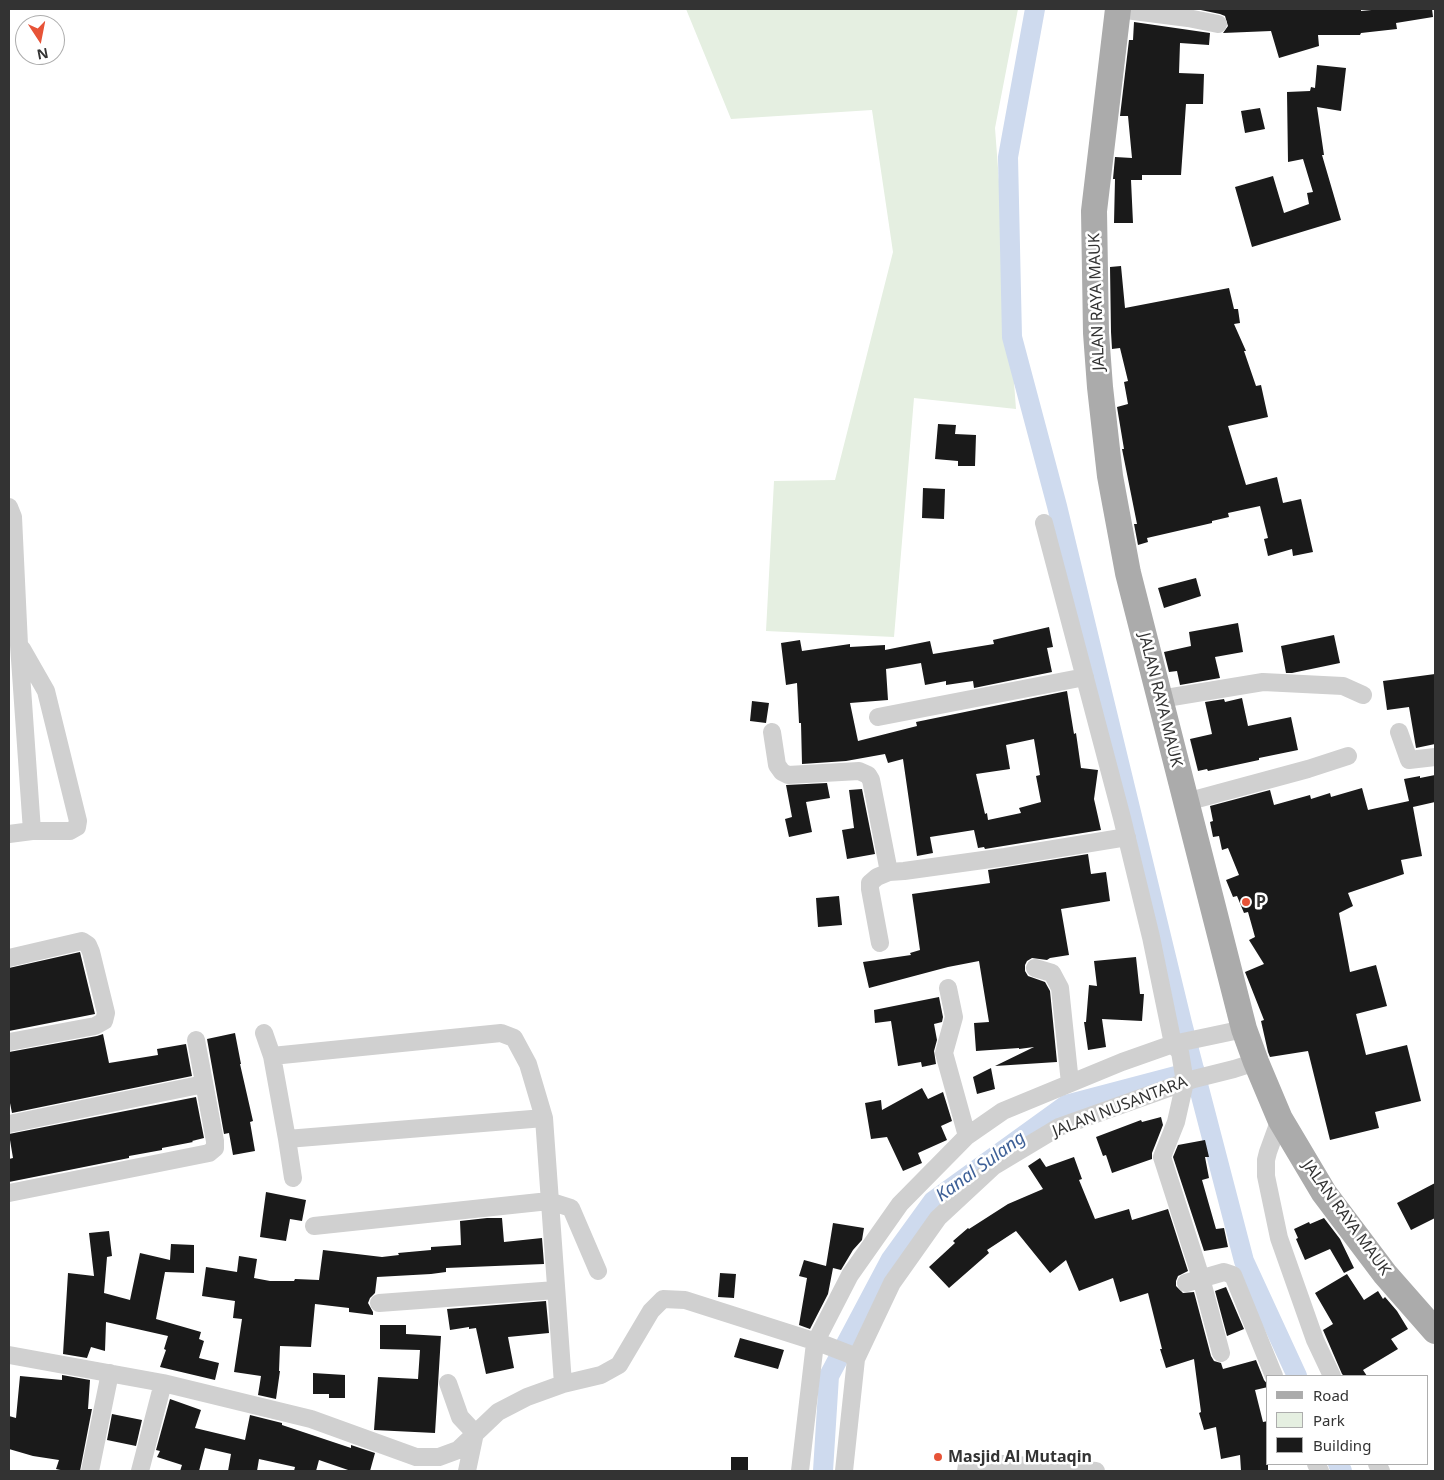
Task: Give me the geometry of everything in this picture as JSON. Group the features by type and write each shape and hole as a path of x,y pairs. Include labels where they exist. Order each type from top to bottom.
{"main road":[{"name":"JALAN RAYA MAUK","path":"1118,9 1094,211 1096,333 1110,476 1128,573 1186,802 1245,1066 1280,1119 1324,1193 1385,1274 1431,1318"}],"street":[{"path":"1118,9 1218,24"},
{"path":"9,508 13,517 19,645 32,831"},
{"path":"1044,523 1127,837 1188,1080 1176,1122 1162,1157 1193,1281 1221,1353"},
{"path":"9,834 32,831 70,831 76,826 78,821 46,691 19,645"},
{"path":"878,717 1085,677"},
{"path":"1160,699 1263,682 1343,686 1363,695"},
{"path":"772,732 777,765 782,772 788,775 859,771 868,775 871,780 889,872"},
{"path":"1399,732 1409,760 1435,757"},
{"path":"1186,802 1308,769 1348,756"},
{"path":"880,943 870,889 870,883 877,877 889,872 996,858 1127,837"},
{"path":"9,958 82,941 88,945 91,952 106,1013 104,1021 95,1026 9,1042"},
{"path":"1035,968 1052,974 1060,988 1070,1083"},
{"path":"948,988 954,1017 944,1053 967,1136"},
{"path":"800,1471 819,1343 850,1275 900,1204 967,1136 1003,1111 1070,1083 1178,1046 1237,1032"},
{"path":"264,1033 272,1056 293,1178"},
{"path":"272,1056 501,1033 514,1038 528,1064 544,1118 563,1384"},
{"path":"9,1193 209,1153 215,1148 215,1141 196,1040"},
{"name":"JALAN NUSANTARA","path":"844,1471 852,1356 892,1283 938,1218 994,1166 1059,1127 1188,1080 1245,1066"},
{"path":"9,1124 204,1084"},
{"path":"287,1139 544,1118"},
{"path":"1280,1119 1266,1160 1266,1176 1279,1238 1315,1340 1332,1375"},
{"path":"314,1226 549,1201 571,1208 598,1272"},
{"path":"1193,1281 1224,1272 1235,1277 1274,1375"},
{"path":"379,1303 556,1290"},
{"path":"9,1355 163,1383 311,1419 416,1457 439,1457 458,1450 498,1412 527,1397 563,1384 601,1375 619,1365 650,1311 663,1299 685,1300 819,1343 852,1356"},
{"path":"90,1471 110,1374"},
{"path":"140,1471 163,1383"},
{"path":"448,1383 460,1417 475,1433"},
{"path":"466,1471 475,1433"},
{"path":"966,1471 967,1465 976,1462 1096,1471"}],"green space":[{"path":"686,9 1018,9 995,128 1016,409 914,398 894,637 766,631 774,481 835,480 893,252 872,110 731,119"}],"building":[{"path":"1196,9 1361,9 1361,11 1432,9 1433,17 1396,23 1397,29 1361,33 1360,35 1318,35 1319,46 1279,58 1271,31 1223,33 1228,26 1225,16"},
{"path":"1134,22 1210,33 1209,45 1180,43 1179,73 1204,74 1203,104 1186,104 1181,175 1142,175 1142,180 1131,180 1133,223 1114,223 1115,179 1113,179 1115,157 1132,158 1128,116 1120,116 1129,40 1133,40"},
{"path":"1317,65 1346,68 1341,111 1317,107 1324,155 1322,155 1341,220 1252,247 1235,187 1273,176 1284,213 1309,204 1307,193 1313,192 1303,159 1288,162 1287,92 1310,91 1311,87 1315,88"},
{"path":"1260,108 1265,129 1245,133 1241,111"},
{"path":"1121,266 1125,308 1229,288 1234,309 1238,309 1240,323 1234,324 1246,351 1244,351 1256,386 1261,385 1268,417 1228,426 1246,485 1277,477 1283,503 1301,499 1313,552 1293,556 1292,549 1268,556 1264,539 1268,538 1260,506 1228,513 1229,517 1212,521 1212,523 1147,538 1148,542 1138,545 1134,524 1137,524 1122,449 1124,449 1117,407 1128,404 1124,382 1128,381 1120,348 1112,349 1110,267"},
{"path":"938,424 956,425 955,434 976,435 975,466 958,466 958,461 935,459"},
{"path":"923,488 945,489 944,519 922,518"},
{"path":"1196,578 1201,596 1164,608 1158,588"},
{"path":"1238,623 1243,652 1215,657 1220,678 1180,685 1177,671 1169,672 1164,652 1191,646 1189,632"},
{"path":"1049,627 1053,647 1047,648 1052,672 974,688 973,681 946,685 946,681 925,685 921,663 886,669 888,700 850,703 858,741 917,726 916,722 1067,691 1081,768 1098,770 1094,799 1101,830 985,849 984,847 978,848 974,830 930,837 933,853 917,856 903,759 888,763 885,754 846,761 802,764 801,723 799,723 797,683 786,685 781,643 800,640 802,651 850,644 850,647 885,645 885,650 930,641 933,654 994,644 993,640","holes":["1034,739 1040,775 1036,776 1041,802 1019,808 1021,813 988,820 976,774 1010,769 1006,745"]},
{"path":"1334,635 1340,663 1286,673 1281,646"},
{"path":"1435,674 1435,744 1416,748 1409,707 1387,710 1383,681"},
{"path":"1242,698 1248,726 1291,717 1298,750 1208,771 1207,769 1198,771 1190,739 1212,734 1205,702 1224,699 1225,702"},
{"path":"752,701 769,703 766,723 750,721"},
{"path":"1435,775 1435,802 1413,807 1422,856 1401,860 1404,874 1348,893 1353,906 1339,913 1350,972 1376,965 1387,1006 1356,1014 1366,1055 1407,1045 1421,1101 1375,1112 1379,1128 1330,1140 1308,1051 1270,1057 1268,1052 1261,1021 1264,1020 1245,972 1264,964 1249,940 1255,937 1248,912 1244,913 1237,896 1233,897 1226,880 1239,875 1228,848 1222,850 1219,836 1213,837 1210,822 1213,821 1210,806 1270,790 1274,805 1310,795 1311,799 1330,793 1331,797 1362,788 1368,810 1409,801 1404,779"},
{"path":"827,783 830,798 806,802 812,832 789,837 785,819 792,817 786,785"},
{"path":"862,789 875,854 847,859 842,830 854,828 849,790"},
{"path":"1088,854 1091,874 1106,872 1110,901 1061,909 1069,955 1047,960 1032,958 1025,965 1025,971 1028,976 1045,982 1050,991 1057,1062 995,1066 1034,1047 976,1051 974,1023 989,1022 979,961 948,967 869,988 863,962 911,955 910,953 920,950 912,894 990,883 988,870"},
{"path":"839,896 842,925 818,927 816,898"},
{"path":"80,952 95,1014 9,1031 9,968"},
{"path":"1136,957 1140,994 1144,994 1142,1021 1102,1019 1106,1047 1088,1050 1084,1022 1086,1022 1089,985 1097,986 1094,961"},
{"path":"939,997 943,1017 942,1022 934,1024 937,1040 934,1051 936,1064 922,1067 921,1062 898,1066 891,1021 875,1023 874,1010"},
{"path":"235,1033 253,1121 250,1122 255,1151 233,1155 229,1133 224,1134 207,1039"},
{"path":"103,1034 109,1063 158,1055 157,1049 186,1044 192,1076 12,1113 9,1098 9,1052"},
{"path":"991,1068 995,1089 977,1094 973,1077"},
{"path":"922,1088 928,1099 943,1092 952,1121 941,1126 947,1140 918,1153 922,1163 903,1171 887,1137 871,1139 865,1103 881,1100 882,1110"},
{"path":"196,1097 204,1138 162,1148 162,1150 129,1156 129,1158 9,1182 9,1159 13,1158 9,1134"},
{"path":"1161,1117 1163,1125 1152,1153 1152,1159 1112,1173 1106,1155 1103,1156 1096,1137 1141,1120 1142,1122"},
{"path":"1205,1140 1209,1157 1205,1157 1209,1178 1202,1180 1216,1229 1224,1228 1228,1247 1204,1251 1173,1157 1178,1145"},
{"path":"1074,1157 1082,1179 1079,1180 1095,1219 1129,1209 1132,1220 1168,1209 1188,1271 1178,1276 1176,1286 1183,1293 1194,1292 1211,1356 1214,1361 1221,1363 1223,1369 1256,1360 1266,1382 1266,1387 1255,1390 1263,1422 1266,1421 1266,1465 1268,1465 1268,1471 1241,1471 1240,1455 1221,1459 1216,1427 1204,1430 1199,1413 1201,1412 1194,1359 1166,1368 1148,1293 1120,1302 1113,1278 1079,1291 1066,1260 1050,1273 1016,1231 987,1250 989,1253 949,1288 929,1267 968,1228 1008,1204 1043,1189 1028,1166 1040,1158 1046,1167"},
{"path":"1435,1183 1435,1218 1411,1230 1397,1203"},
{"path":"266,1192 306,1200 302,1221 290,1219 286,1241 260,1237"},
{"path":"502,1218 504,1242 542,1238 544,1264 446,1268 446,1272 431,1274 377,1277 375,1293 368,1303 373,1315 349,1312 349,1308 315,1304 311,1347 280,1346 280,1371 276,1399 258,1395 261,1376 234,1372 242,1319 233,1318 235,1301 202,1296 206,1267 237,1272 239,1256 257,1259 254,1278 270,1281 319,1280 323,1250 382,1257 399,1255 398,1253 431,1250 431,1247 461,1245 460,1221"},
{"path":"1324,1218 1340,1239 1354,1268 1344,1273 1330,1249 1305,1260 1296,1239 1298,1238 1294,1229"},
{"path":"833,1223 864,1228 862,1240 853,1250 841,1270 833,1268 828,1294 810,1329 799,1325 807,1278 799,1276 804,1260 826,1266"},
{"path":"109,1231 112,1256 107,1257 104,1293 130,1300 140,1253 170,1260 171,1244 194,1245 194,1273 165,1272 156,1319 201,1332 199,1339 204,1341 199,1358 219,1363 215,1380 160,1367 166,1350 164,1349 168,1336 106,1322 105,1351 91,1347 87,1358 63,1354 68,1273 94,1276 89,1233"},
{"path":"720,1273 736,1274 734,1298 718,1297"},
{"path":"1347,1274 1364,1300 1378,1291 1383,1299 1385,1297 1397,1311 1408,1329 1391,1339 1398,1349 1363,1370 1366,1375 1343,1375 1323,1330 1333,1324 1315,1293"},
{"path":"1226,1287 1244,1329 1227,1336 1215,1291"},
{"path":"546,1301 549,1333 508,1337 514,1368 486,1374 476,1328 469,1329 469,1327 450,1330 447,1309"},
{"path":"380,1325 406,1325 406,1334 441,1336 435,1433 374,1430 378,1377 418,1379 420,1350 380,1349"},
{"path":"740,1338 784,1350 778,1369 734,1357"},
{"path":"313,1373 345,1375 345,1398 329,1398 329,1394 313,1394"},
{"path":"62,1375 90,1380 88,1409 92,1409 80,1471 56,1469 59,1460 33,1456 9,1449 9,1416 16,1418 20,1376 62,1380"},
{"path":"170,1399 201,1410 195,1428 245,1440 250,1415 282,1423 282,1425 351,1448 351,1445 375,1453 370,1471 351,1471 319,1460 316,1471 294,1471 295,1467 259,1459 257,1471 228,1471 231,1454 205,1448 199,1471 180,1471 182,1465 157,1457 160,1451 156,1450"},
{"path":"112,1414 142,1420 136,1446 107,1440"},
{"path":"731,1457 748,1457 748,1471 731,1471"}],"waterway":[{"path":"1035,9 1008,157 1012,337 1057,506 1182,1023 1244,1261 1297,1375"},
{"name":"Kanal Sulang","path":"823,1471 829,1376 891,1259 933,1201 1066,1105 1195,1071"},
{"path":"1339,1465 1342,1471"}],"place":[{"name":"P","path":"1246,902"},
{"name":"Masjid Al Mutaqin","path":"938,1457"}]}
